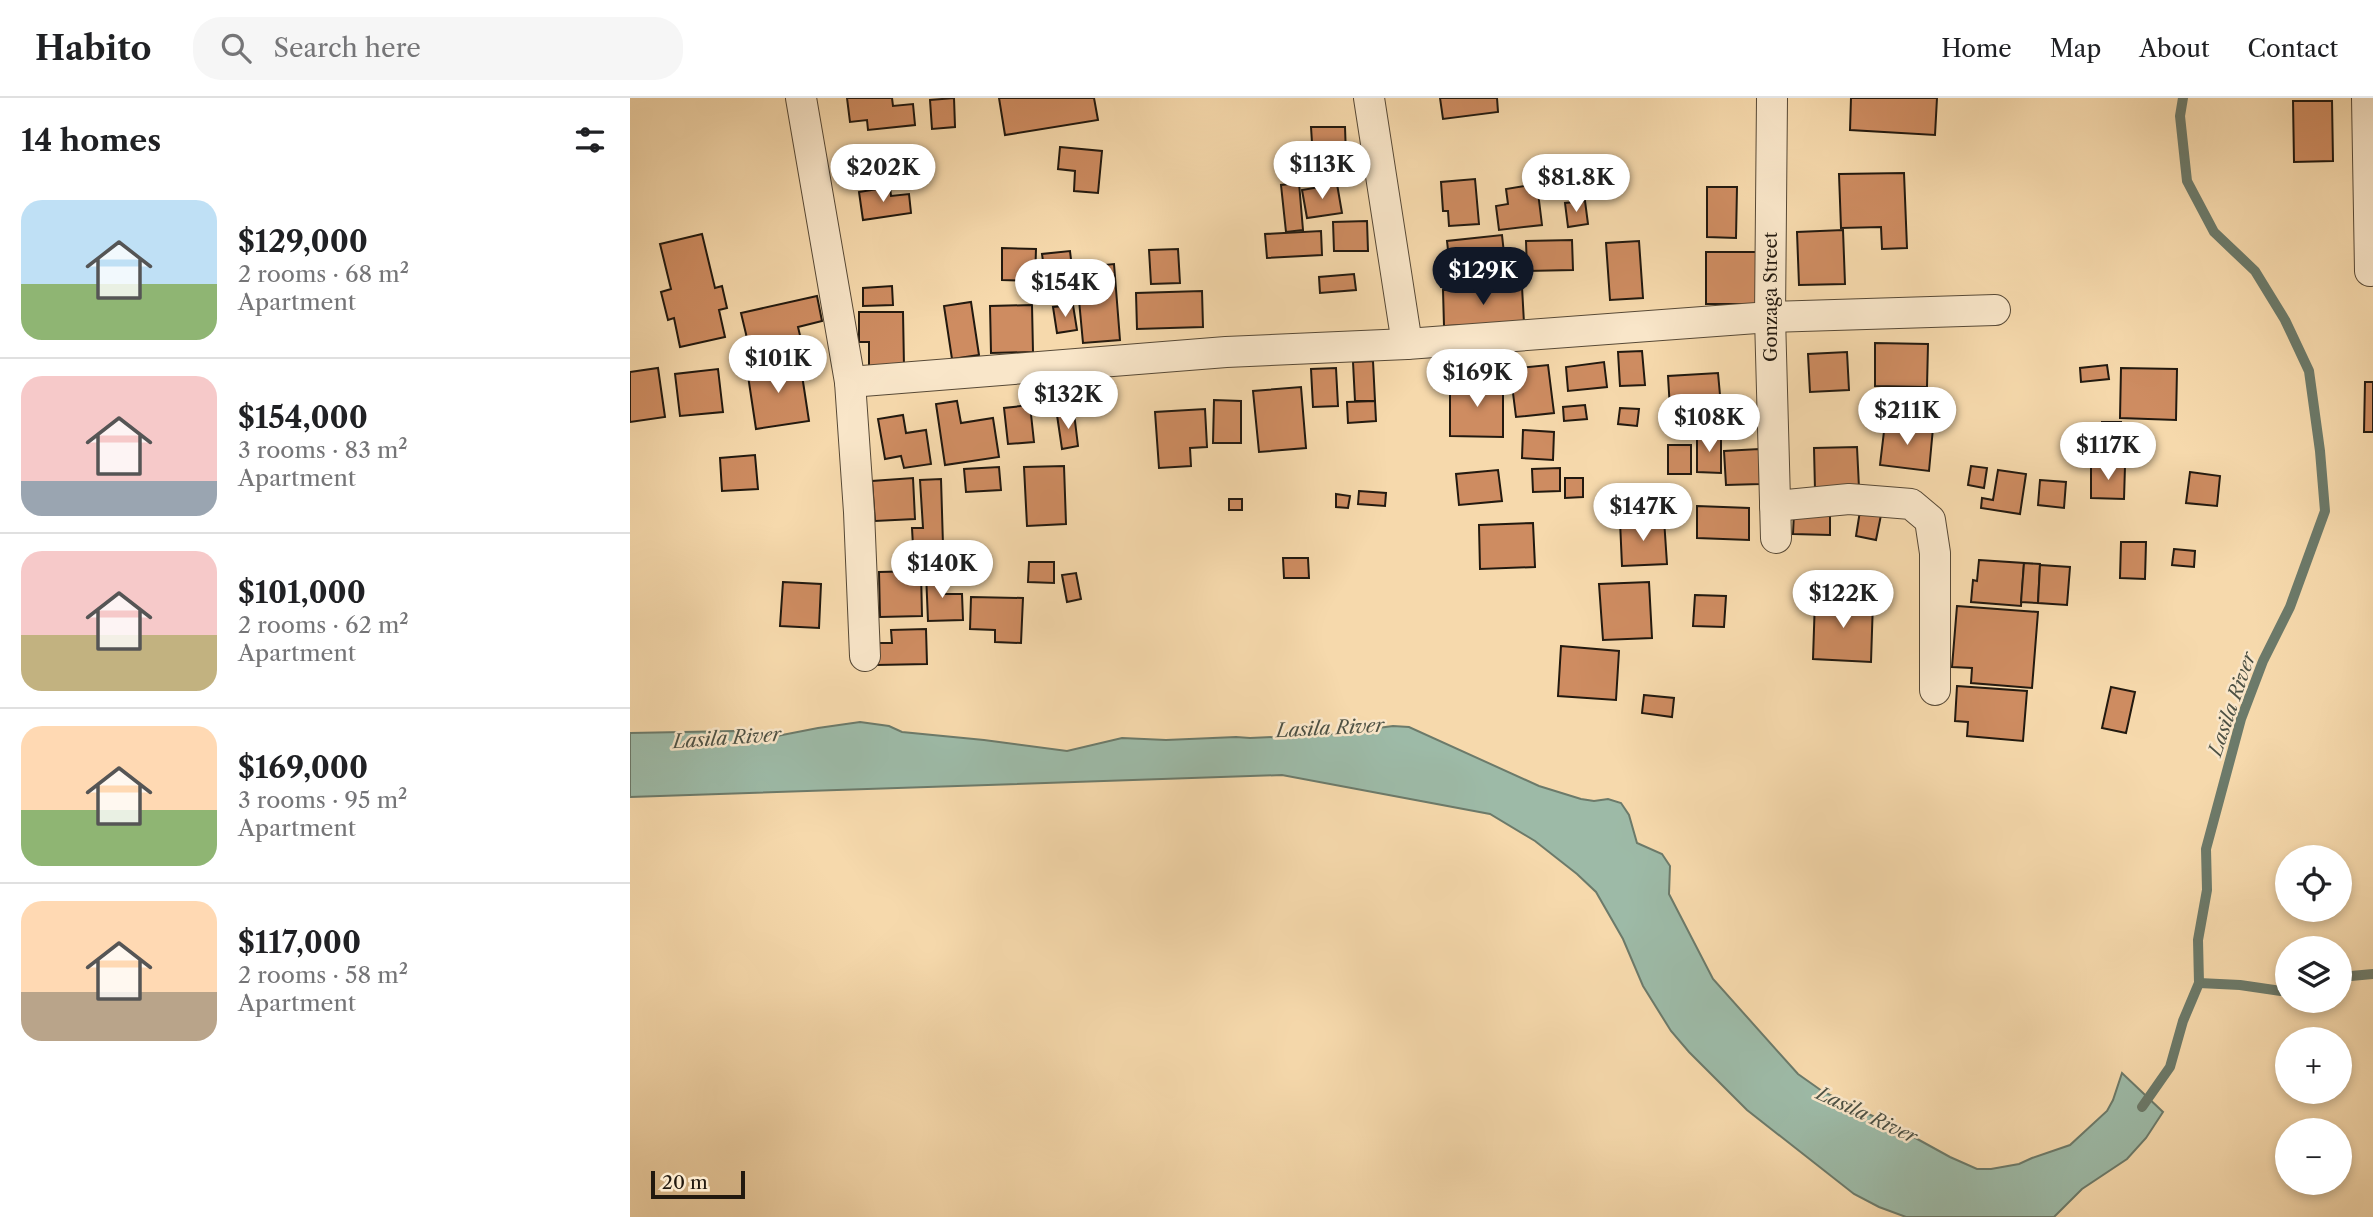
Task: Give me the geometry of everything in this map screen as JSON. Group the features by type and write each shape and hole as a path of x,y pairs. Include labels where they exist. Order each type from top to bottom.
{"street":[{"path":"801,98 850,383 865,656"},
{"path":"1369,98 1407,344"},
{"name":"Gonzaga Street","path":"1772,98 1770,317 1776,538"},
{"path":"2367,98 2370,271"},
{"path":"850,383 1226,352 1407,344 1770,317 1995,310"},
{"path":"1775,506 1849,499 1911,504 1930,520 1935,553 1935,690"}],"water":[{"path":"860,722 889,726 902,732 1067,751 1122,738 1250,738 1325,735 1393,726 1409,727 1539,786 1581,799 1608,799 1621,803 1629,815 1637,843 1662,854 1670,866 1669,894 1713,979 1798,1074 1822,1091 1950,1157 1977,1169 1991,1169 2019,1164 2070,1145 2107,1111 2122,1073 2163,1112 2146,1138 2127,1159 2082,1189 2054,1217 1906,1217 1879,1207 1854,1194 1747,1110 1689,1052 1671,1031 1643,986 1623,939 1596,892 1535,841 1490,814 1282,775 630,797 630,733 734,731 763,737"}],"building":[{"path":"847,98 892,98 893,106 913,104 915,125 868,130 867,120 850,122"},
{"path":"954,98 955,127 932,129 930,100"},
{"path":"999,98 1094,98 1098,120 1005,135"},
{"path":"1440,98 1497,98 1498,112 1443,119"},
{"path":"1851,98 1937,98 1935,135 1850,130"},
{"path":"2293,101 2332,101 2333,161 2294,162"},
{"path":"1311,127 1345,127 1346,156 1313,158"},
{"path":"1060,147 1102,151 1098,193 1074,191 1075,171 1058,169"},
{"path":"1904,173 1907,248 1882,249 1881,227 1841,228 1839,174"},
{"path":"1475,179 1479,224 1449,226 1448,211 1443,211 1441,182"},
{"path":"1299,183 1303,230 1286,232 1281,185"},
{"path":"1337,184 1342,213 1307,218 1302,190"},
{"path":"1537,184 1542,225 1499,230 1496,206 1508,204 1506,189"},
{"path":"890,187 891,196 909,194 911,213 863,220 859,192"},
{"path":"1707,187 1737,187 1736,238 1707,237"},
{"path":"1585,201 1588,224 1568,227 1565,203"},
{"path":"1367,221 1368,251 1334,251 1333,222"},
{"path":"1843,230 1845,284 1799,285 1797,232"},
{"path":"1321,231 1322,255 1267,258 1265,234"},
{"path":"702,234 715,288 722,286 727,308 719,310 725,337 680,347 674,318 668,320 661,292 671,289 660,244"},
{"path":"1502,235 1507,281 1441,287 1438,260 1449,259 1447,241"},
{"path":"1572,240 1573,270 1527,271 1526,241"},
{"path":"1639,241 1643,298 1610,300 1606,243"},
{"path":"1002,248 1036,249 1035,281 1002,280"},
{"path":"1178,249 1180,283 1151,284 1149,250"},
{"path":"1070,251 1075,294 1048,297 1042,254"},
{"path":"1706,252 1759,252 1759,304 1706,304"},
{"path":"1114,264 1120,340 1083,343 1076,268"},
{"path":"1354,274 1356,290 1320,293 1319,277"},
{"path":"892,286 893,305 863,306 863,288"},
{"path":"1522,287 1524,323 1444,326 1443,290"},
{"path":"1202,291 1203,327 1137,329 1136,293"},
{"path":"817,296 822,321 798,327 803,348 752,359 741,313"},
{"path":"971,302 979,355 952,359 944,306"},
{"path":"1032,305 1033,352 991,353 990,306"},
{"path":"1073,305 1077,330 1057,333 1053,307"},
{"path":"859,312 903,312 904,367 869,367 869,342 859,342"},
{"path":"1875,343 1928,344 1927,387 1875,386"},
{"path":"1642,351 1645,385 1620,386 1618,352"},
{"path":"1847,352 1849,390 1810,392 1808,354"},
{"path":"1373,361 1375,401 1355,401 1353,362"},
{"path":"800,362 809,421 756,429 747,369"},
{"path":"1604,362 1607,387 1568,391 1566,367"},
{"path":"1548,365 1554,413 1516,417 1510,369"},
{"path":"2107,365 2109,379 2081,382 2080,368"},
{"path":"658,368 665,417 630,422 630,372"},
{"path":"1336,368 1338,406 1313,407 1311,369"},
{"path":"2121,368 2177,369 2176,420 2120,418"},
{"path":"718,369 723,412 680,416 675,374"},
{"path":"1718,373 1721,406 1670,409 1668,376"},
{"path":"1450,381 1503,381 1503,437 1450,436"},
{"path":"2365,382 2373,382 2373,432 2364,432"},
{"path":"1301,387 1306,448 1259,452 1253,391"},
{"path":"1214,400 1241,401 1241,443 1213,443"},
{"path":"957,401 961,423 993,418 999,457 945,465 936,404"},
{"path":"1375,401 1376,421 1348,423 1347,402"},
{"path":"1030,405 1034,442 1008,444 1004,408"},
{"path":"1585,405 1587,419 1564,421 1563,407"},
{"path":"1620,408 1639,409 1637,426 1618,424"},
{"path":"1205,409 1207,447 1190,448 1191,466 1159,468 1155,412"},
{"path":"1074,413 1078,446 1062,449 1057,415"},
{"path":"903,415 906,433 926,430 931,464 904,468 901,456 885,459 878,419"},
{"path":"2102,422 2121,422 2120,443 2101,442"},
{"path":"1885,423 1933,428 1929,471 1880,465"},
{"path":"1523,430 1554,432 1553,460 1522,458"},
{"path":"1697,436 1721,436 1721,473 1697,472"},
{"path":"1668,445 1691,445 1691,474 1668,474"},
{"path":"1857,447 1859,488 1815,490 1814,448"},
{"path":"1759,449 1760,484 1726,485 1724,451"},
{"path":"755,455 758,489 722,491 720,458"},
{"path":"2091,465 2125,466 2124,499 2091,498"},
{"path":"1064,466 1066,524 1027,526 1024,467"},
{"path":"1971,466 1987,468 1984,488 1968,485"},
{"path":"999,467 1001,490 966,492 964,469"},
{"path":"1560,468 1560,491 1533,492 1532,469"},
{"path":"1498,470 1502,501 1459,505 1456,474"},
{"path":"1998,470 2026,474 2020,514 1981,508 1982,498 1993,500"},
{"path":"2190,472 2220,476 2217,506 2186,503"},
{"path":"913,478 915,519 875,521 872,481"},
{"path":"1565,478 1583,478 1583,497 1565,498"},
{"path":"941,479 943,545 913,546 912,528 923,528 920,480"},
{"path":"2040,480 2066,482 2064,508 2038,505"},
{"path":"1359,491 1386,493 1385,506 1358,504"},
{"path":"1336,494 1350,496 1348,508 1336,507"},
{"path":"1229,499 1242,499 1242,510 1229,510"},
{"path":"1697,506 1749,508 1749,540 1697,538"},
{"path":"1860,511 1881,515 1876,540 1856,536"},
{"path":"1794,512 1830,513 1830,535 1793,534"},
{"path":"1664,519 1667,564 1622,566 1620,521"},
{"path":"1533,523 1535,567 1480,569 1479,525"},
{"path":"2121,542 2146,542 2145,579 2120,578"},
{"path":"2174,549 2195,551 2194,567 2172,565"},
{"path":"1283,558 1308,558 1309,578 1284,578"},
{"path":"1979,560 2024,563 2021,606 1971,602 1973,580 1977,581"},
{"path":"1029,562 1054,562 1054,583 1028,582"},
{"path":"2024,563 2040,564 2038,603 2021,602"},
{"path":"2040,565 2070,567 2067,605 2038,603"},
{"path":"921,571 922,616 880,617 879,572"},
{"path":"926,573 945,573 945,594 962,594 963,620 928,621"},
{"path":"1076,573 1081,599 1067,602 1062,575"},
{"path":"783,582 821,584 819,628 780,626"},
{"path":"1649,582 1652,638 1603,640 1599,584"},
{"path":"1695,595 1726,596 1724,627 1693,626"},
{"path":"971,597 1023,598 1021,643 995,642 995,630 970,629"},
{"path":"1815,599 1873,601 1871,662 1813,659"},
{"path":"1957,606 2038,612 2032,688 1971,683 1972,668 1952,667"},
{"path":"926,629 927,664 876,665 876,643 892,643 891,630"},
{"path":"1561,646 1619,651 1616,700 1558,696"},
{"path":"1957,686 2027,691 2023,741 1967,736 1968,722 1955,721"},
{"path":"2111,687 2135,692 2126,733 2102,728"},
{"path":"1644,695 1674,698 1672,717 1642,713"}],"waterway":[{"name":"Lasila River","path":"2142,1107 2170,1067 2183,1021 2199,983 2198,940 2207,890 2206,849 2241,719 2263,661 2290,607 2325,511 2309,371 2285,320 2255,271 2214,232 2187,181 2180,116 2183,98"},
{"path":"2352,976 2373,974"},
{"path":"2199,983 2275,990"}]}
